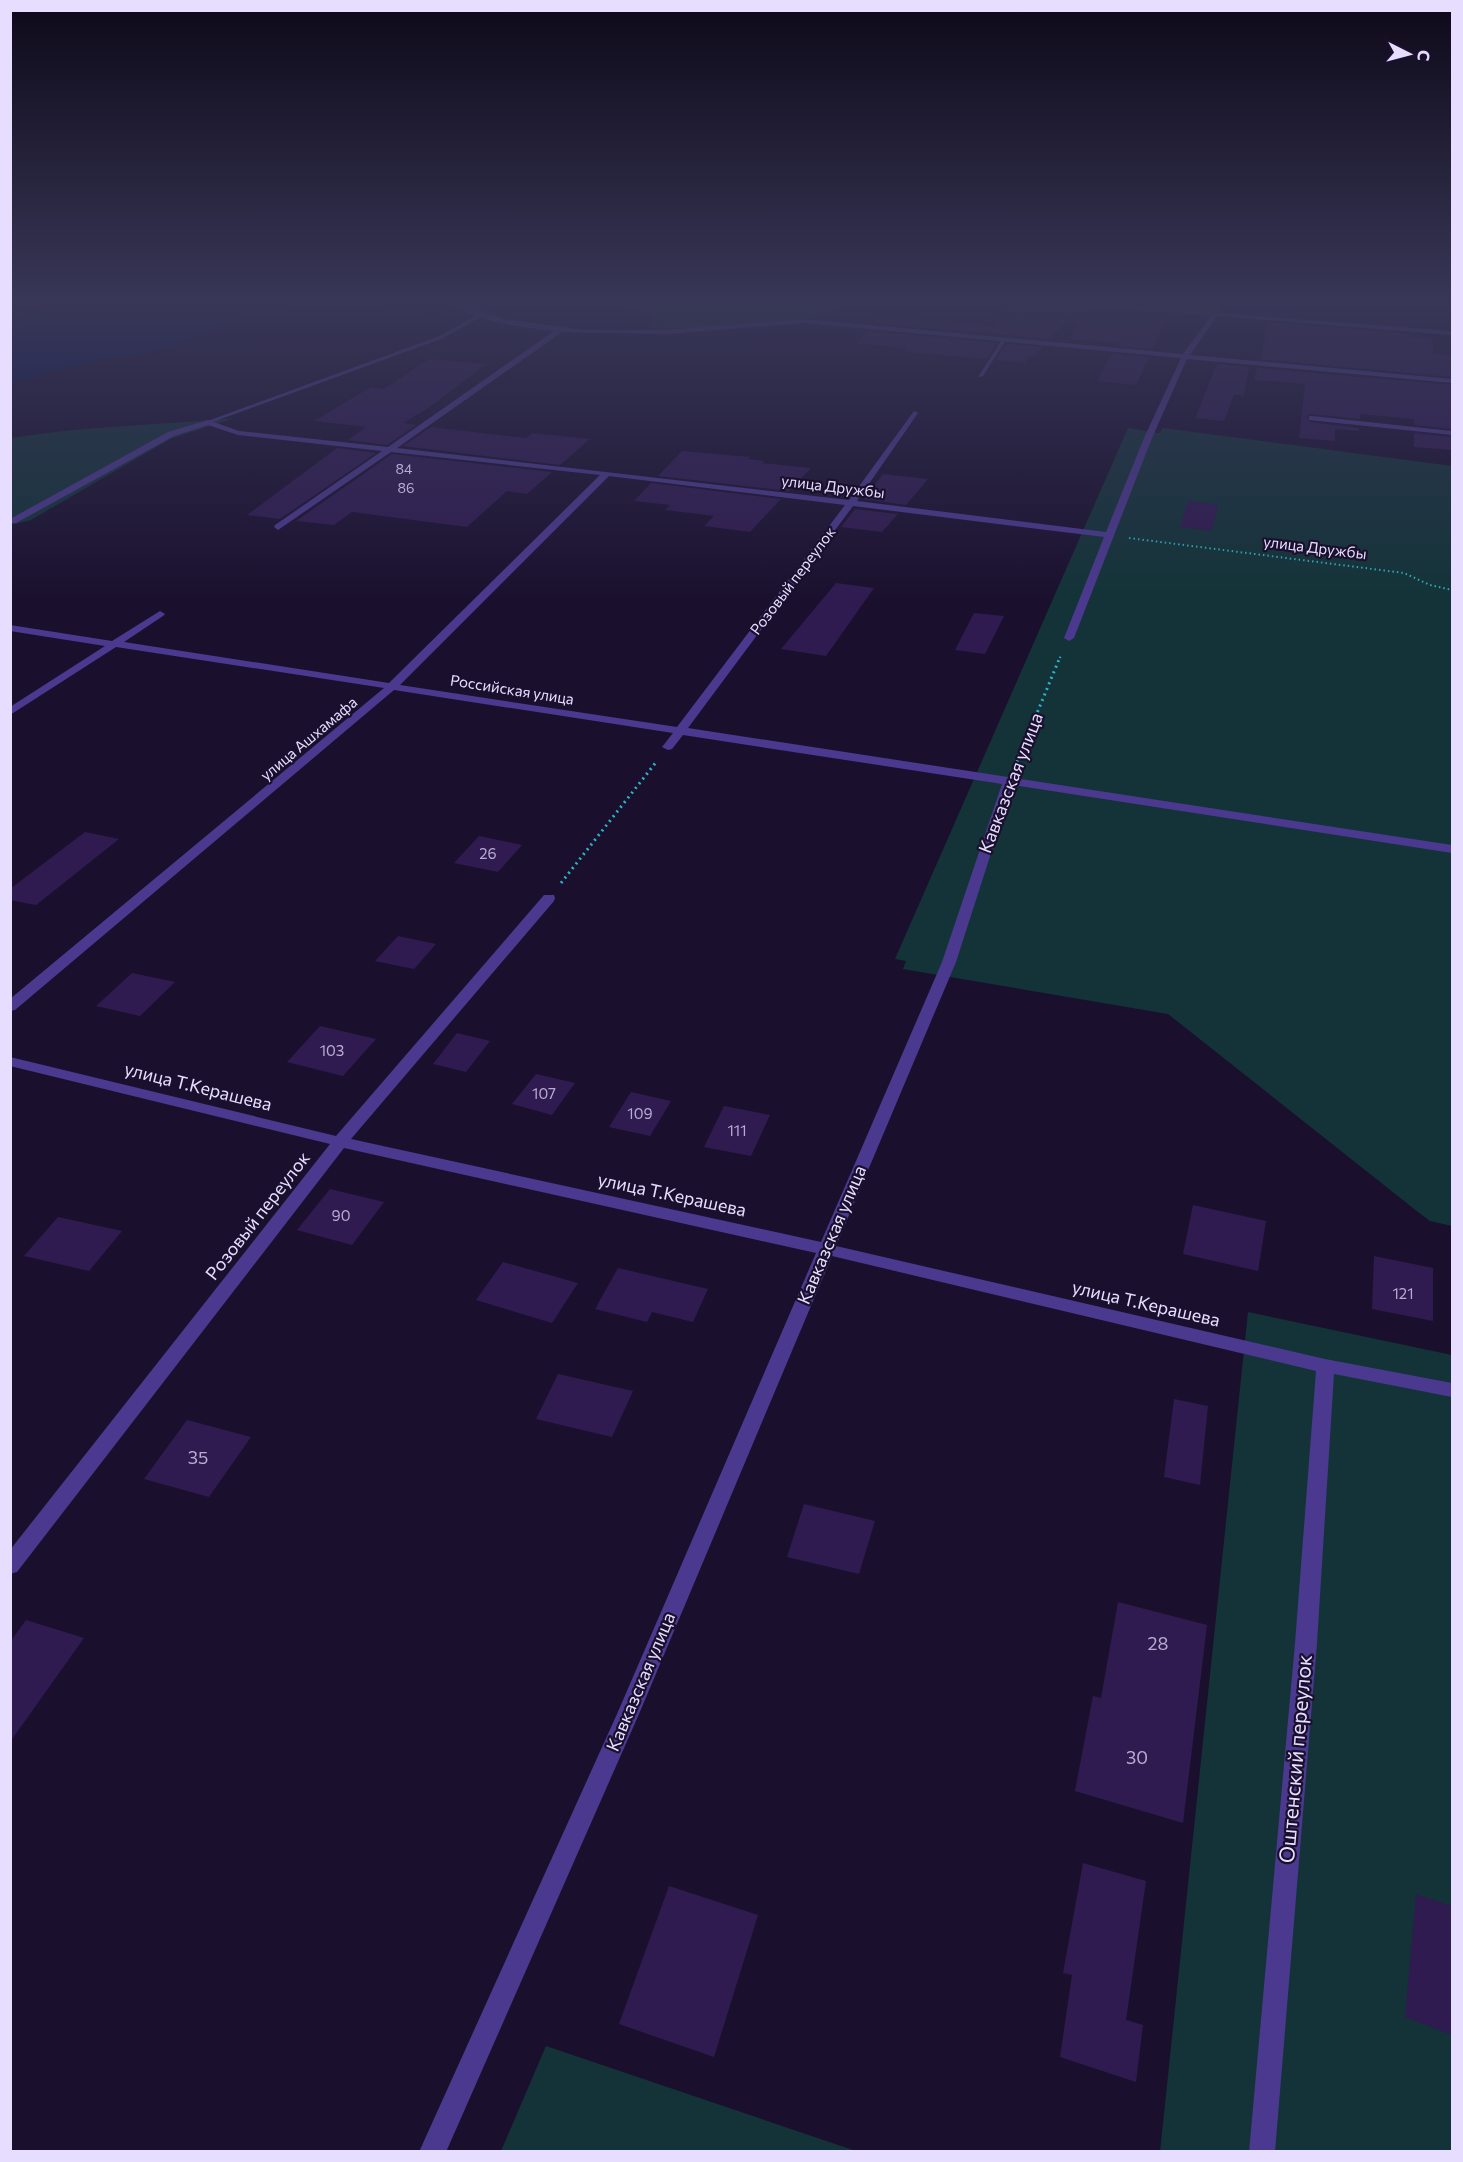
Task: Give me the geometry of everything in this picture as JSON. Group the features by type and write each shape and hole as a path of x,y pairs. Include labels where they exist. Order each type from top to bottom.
{"street":[{"path":"278,527 457,402"},
{"path":"1069,638 1164,402"},
{"name":"Розовый переулок","path":"668,747 852,502 914,413"},
{"path":"1312,418 1452,433"},
{"path":"13,521 111,470 171,434 208,422"},
{"name":"улица Дружбы","path":"208,422 238,433 607,473 1110,535"},
{"name":"улица Ашхамафа","path":"10,1007 392,687 607,473"},
{"path":"10,712 160,614"},
{"name":"Российская улица","path":"10,628 1452,849"},
{"name":"Кавказcкая улица","path":"432,2151 628,1714 949,962 1009,781"},
{"name":"Розовый переулок","path":"10,1566 340,1142 549,898"},
{"name":"улица Т.Керашева","path":"10,1061 340,1142 825,1249 1324,1366 1452,1390"},
{"name":"Оштенский переулок","path":"1262,2151 1306,1643 1324,1366"}],"lane":[{"path":"208,422 263,402"}],"path":[{"name":"улица Дружбы","path":"1110,535 1404,573 1430,585 1452,590"},
{"name":"Кавказcкая улица","path":"1009,781 1069,638"},
{"path":"549,898 668,747"}],"green space":[{"path":"234,418 170,439 31,520 11,525 11,438 94,428"},
{"path":"1128,428 1159,433 1163,428 1452,466 1452,1226 1430,1221 1168,1014 903,969 906,961 895,959"},
{"path":"1248,1312 1452,1355 1452,2151 1160,2152"},
{"path":"546,2046 856,2151 501,2151"}],"building":[{"path":"346,402 437,402 403,423 416,425 387,445 348,440 366,427 314,421"},
{"path":"1202,402 1231,402 1224,421 1195,418"},
{"path":"1303,402 1452,402 1452,429 1414,425 1414,419 1360,414 1360,419 1309,414 1307,416 1309,422 1359,428 1359,431 1335,429 1335,441 1299,438"},
{"path":"431,427 526,438 532,433 590,439 560,465 403,446"},
{"path":"1414,433 1452,437 1452,450 1414,447"},
{"path":"337,448 376,453 280,519 247,515"},
{"path":"682,451 750,457 748,459 764,461 762,463 811,468 789,491 658,476"},
{"path":"392,454 552,472 527,494 507,491 467,527 352,512 334,525 296,521"},
{"path":"883,474 928,479 906,505 863,499"},
{"path":"651,483 781,499 750,532 704,526 714,516 665,510 670,505 634,501"},
{"path":"1188,501 1218,504 1212,531 1180,527"},
{"path":"855,509 898,514 882,532 841,527"},
{"path":"836,583 874,588 826,656 781,649"},
{"path":"974,613 1004,616 985,654 955,650"},
{"path":"85,832 119,839 36,905 10,900 10,889"},
{"path":"479,836 522,845 498,872 454,863"},
{"path":"398,936 436,944 414,969 375,961"},
{"path":"132,973 175,982 140,1016 96,1006"},
{"path":"320,1026 376,1039 343,1076 287,1062"},
{"path":"457,1033 490,1041 466,1072 433,1064"},
{"path":"536,1074 575,1083 552,1115 512,1104"},
{"path":"631,1092 671,1101 650,1136 609,1127"},
{"path":"724,1106 770,1115 751,1156 704,1147"},
{"path":"330,1189 384,1202 352,1245 297,1230"},
{"path":"1193,1205 1266,1221 1258,1271 1183,1254"},
{"path":"58,1217 122,1231 89,1271 24,1256"},
{"path":"1374,1256 1433,1268 1433,1321 1372,1309"},
{"path":"503,1262 578,1283 552,1323 476,1300"},
{"path":"618,1268 708,1289 693,1322 652,1312 647,1322 595,1309"},
{"path":"558,1374 633,1391 612,1437 536,1419"},
{"path":"1174,1399 1208,1406 1200,1485 1164,1477"},
{"path":"187,1420 251,1437 209,1497 144,1479"},
{"path":"804,1504 875,1521 859,1574 787,1557"},
{"path":"1118,1602 1207,1625 1183,1823 1075,1791 1093,1696 1101,1698"},
{"path":"26,1620 84,1638 10,1742 10,1642"},
{"path":"1083,1863 1146,1881 1126,2020 1143,2025 1136,2082 1060,2057 1072,1975 1063,1973"},
{"path":"669,1886 758,1915 714,2057 619,2024"},
{"path":"1416,1894 1452,1906 1452,2035 1405,2017"}]}
